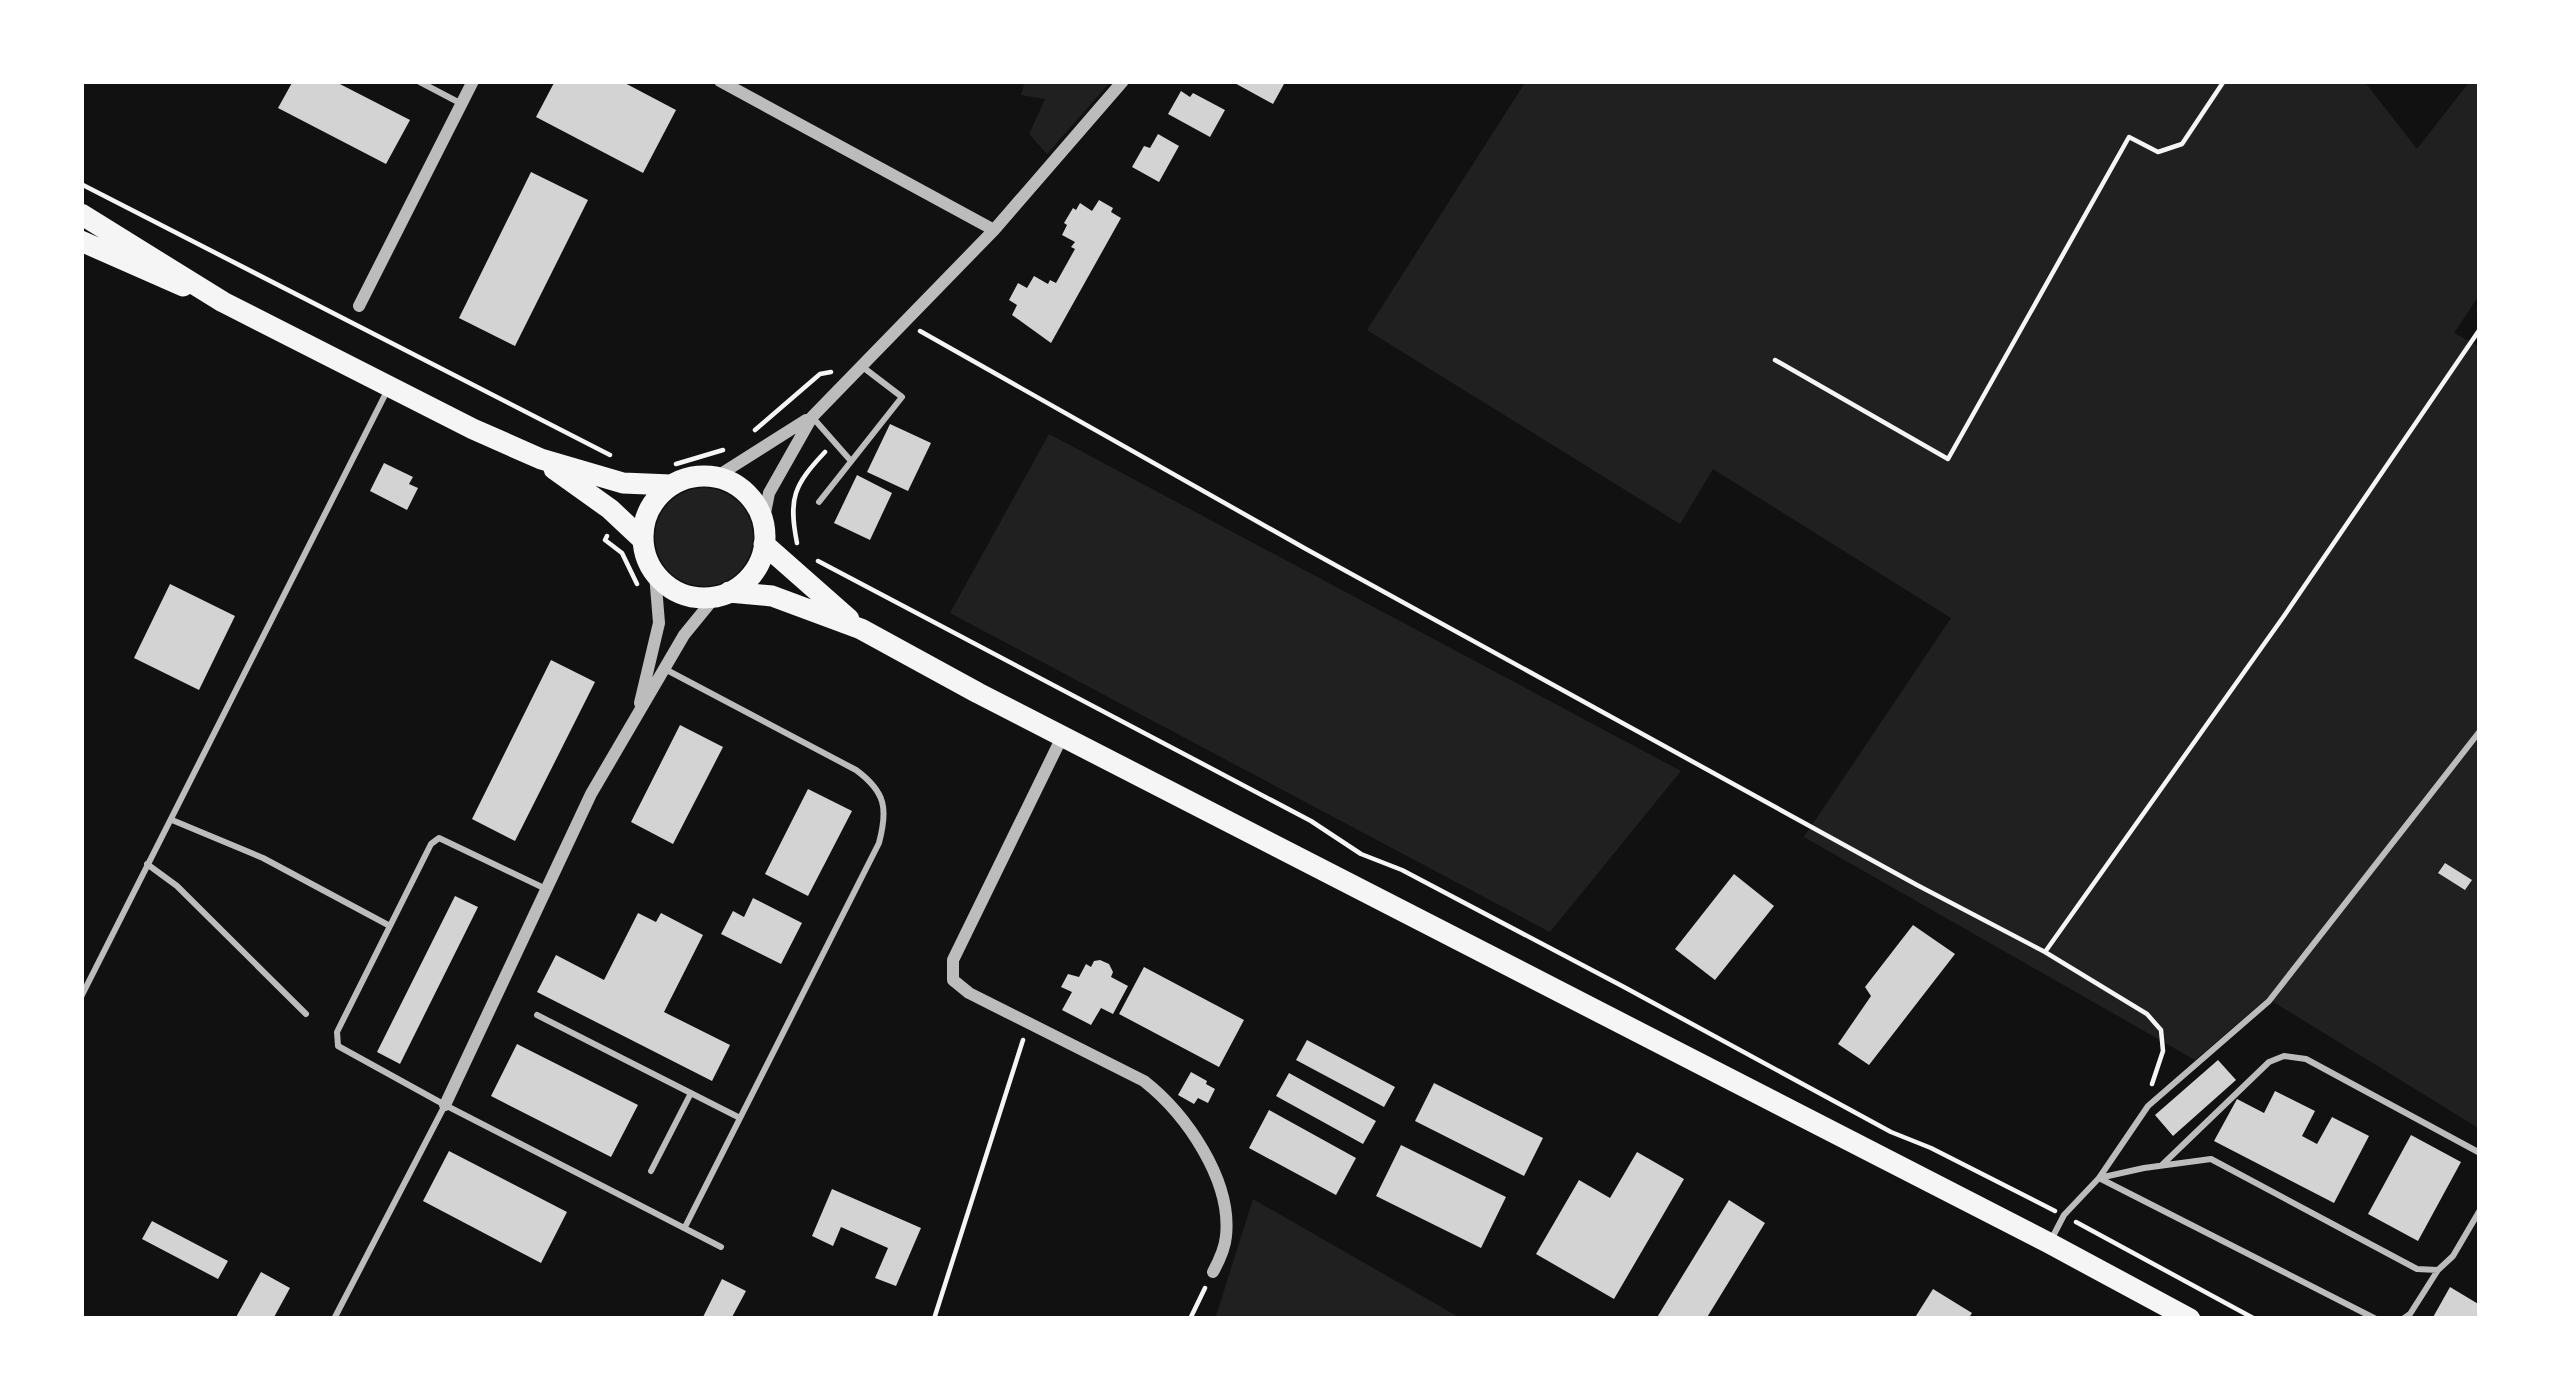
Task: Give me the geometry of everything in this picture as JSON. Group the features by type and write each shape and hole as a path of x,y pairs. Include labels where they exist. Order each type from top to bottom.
{"main road":[{"path":"81,214 223,302 541,460 623,483 671,476 716,477 729,482 751,499 764,534 860,629"},
{"path":"81,241 223,302"},
{"path":"541,460 610,509 642,539"},
{"path":"671,476 647,514 642,539 649,563 667,586 698,598 772,596 860,629 2190,1319"},
{"path":"722,595 756,568 764,534"}],"street":[{"path":"359,306 473,81"},
{"path":"720,81 994,230"},
{"path":"764,534 769,493 812,417 994,230 1123,81"},
{"path":"716,477 812,417"},
{"path":"638,713 659,623 655,574"},
{"path":"445,1105 592,794 692,623 722,595"},
{"path":"1062,737 953,960 953,980 969,993 1144,1081 1166,1098 1208,1160 1226,1218 1226,1237 1213,1272"}],"lane":[{"path":"418,81 462,104"},
{"path":"819,502 902,397 860,365"},
{"path":"81,997 388,388"},
{"path":"812,417 851,461"},
{"path":"650,662 856,770 874,783 884,803 879,844 685,1227"},
{"path":"2050,1243 2064,1215 2098,1178 2148,1106 2269,1001 2480,731"},
{"path":"172,820 263,858 390,926"},
{"path":"546,890 439,838 430,844 337,1032 338,1046 721,1247"},
{"path":"146,864 177,886 306,1014"},
{"path":"537,1015 740,1118"},
{"path":"2159,1168 2269,1062 2284,1056 2306,1059 2480,1153"},
{"path":"651,1172 691,1093"},
{"path":"334,1319 445,1105"},
{"path":"2098,1178 2211,1160 2417,1269 2438,1270"},
{"path":"2098,1178 2376,1319"},
{"path":"2403,1319 2453,1256 2480,1210"}],"path":[{"path":"1775,360 1948,459 2129,137 2158,152 2182,144 2224,81"},
{"path":"81,184 625,462"},
{"path":"904,322 1306,549 2045,952 2147,1014 2161,1030 2163,1051 2148,1106"},
{"path":"2045,952 2284,616 2480,328"},
{"path":"671,476 742,441 820,374 860,365"},
{"path":"742,441 755,453"},
{"path":"779,472 795,487 791,512 799,549"},
{"path":"813,558 1311,820 1361,854 1402,870 1736,1045 1784,1076 2064,1215 2255,1319"},
{"path":"934,1319 1028,1024"},
{"path":"1190,1319 1213,1272"}],"shaded area":[{"path":"1025,81 1111,81 1047,154 1029,134 1045,99 1021,95"},
{"path":"1526,81 2364,81 2417,149 2470,81 2480,81 2480,294 2454,333 2480,347 2480,1129 2267,998 2195,1060 1804,837 1951,618 1713,469 1680,524 1367,330"},
{"path":"1049,434 1681,771 1550,932 950,613"},
{"path":"704,488 723,492 738,503 749,518 753,537 749,556 738,571 723,582 704,586 685,582 670,571 659,556 655,537 659,518 670,503 685,492"},
{"path":"1253,1199 1462,1319 1215,1319"}],"building":[{"path":"293,81 334,81 410,120 386,164 278,108"},
{"path":"555,81 621,81 676,110 643,173 536,117"},
{"path":"1231,81 1279,81 1284,84 1273,104"},
{"path":"1181,91 1225,110 1210,137 1168,114"},
{"path":"1158,134 1179,146 1159,182 1132,167"},
{"path":"531,172 588,200 515,346 459,318"},
{"path":"1099,200 1121,218 1051,343 1012,315 1017,305 1009,300 1018,283 1027,288 1034,276 1056,283 1075,249 1071,247 1075,242 1062,235 1064,223 1080,203 1092,211"},
{"path":"890,424 931,443 908,491 867,472"},
{"path":"384,463 413,477 409,484 418,488 407,510 370,491"},
{"path":"857,475 892,493 870,540 834,523"},
{"path":"170,584 235,616 199,690 134,658"},
{"path":"551,660 595,682 515,841 472,819"},
{"path":"680,725 723,747 673,844 631,822"},
{"path":"808,789 852,811 808,896 765,874"},
{"path":"2445,863 2472,880 2465,890 2438,873"},
{"path":"1734,874 1774,906 1715,980 1675,949"},
{"path":"455,896 478,907 400,1064 377,1052"},
{"path":"753,898 802,923 781,964 721,934 733,911 744,917"},
{"path":"638,913 656,922 661,913 703,935 664,1012 730,1045 712,1081 537,992 556,955 604,980"},
{"path":"1913,925 1955,954 1869,1065 1838,1044 1871,996 1865,987"},
{"path":"1100,960 1109,964 1111,977 1128,986 1113,1014 1101,1008 1091,1025 1062,1010 1072,992 1061,987 1068,974 1079,977 1086,964 1091,967"},
{"path":"1144,967 1244,1020 1219,1067 1119,1014"},
{"path":"1307,1040 1395,1087 1384,1107 1296,1060"},
{"path":"517,1044 638,1105 611,1157 491,1096"},
{"path":"2218,1060 2236,1080 2173,1136 2155,1115"},
{"path":"1191,1072 1215,1089 1208,1103 1198,1098 1194,1104 1178,1095"},
{"path":"1289,1073 1376,1121 1363,1144 1276,1096"},
{"path":"1434,1083 1543,1138 1524,1176 1415,1121"},
{"path":"2275,1091 2315,1111 2302,1136 2317,1144 2332,1117 2369,1136 2334,1203 2214,1141 2237,1099 2264,1113"},
{"path":"1269,1110 1356,1158 1336,1195 1249,1148"},
{"path":"2411,1135 2461,1162 2418,1241 2368,1214"},
{"path":"1401,1145 1506,1197 1481,1248 1376,1196"},
{"path":"449,1151 567,1212 541,1263 423,1201"},
{"path":"1637,1152 1684,1179 1614,1299 1536,1254 1579,1180 1610,1198"},
{"path":"832,1189 921,1228 896,1286 875,1278 888,1248 841,1227 833,1246 812,1236"},
{"path":"1729,1200 1765,1223 1706,1319 1656,1319"},
{"path":"152,1221 228,1261 218,1279 142,1239"},
{"path":"261,1272 290,1288 273,1319 235,1319"},
{"path":"722,1279 746,1291 731,1319 702,1319"},
{"path":"2450,1287 2480,1305 2480,1319 2432,1319"},
{"path":"1933,1289 1972,1313 1968,1319 1914,1319"}]}
